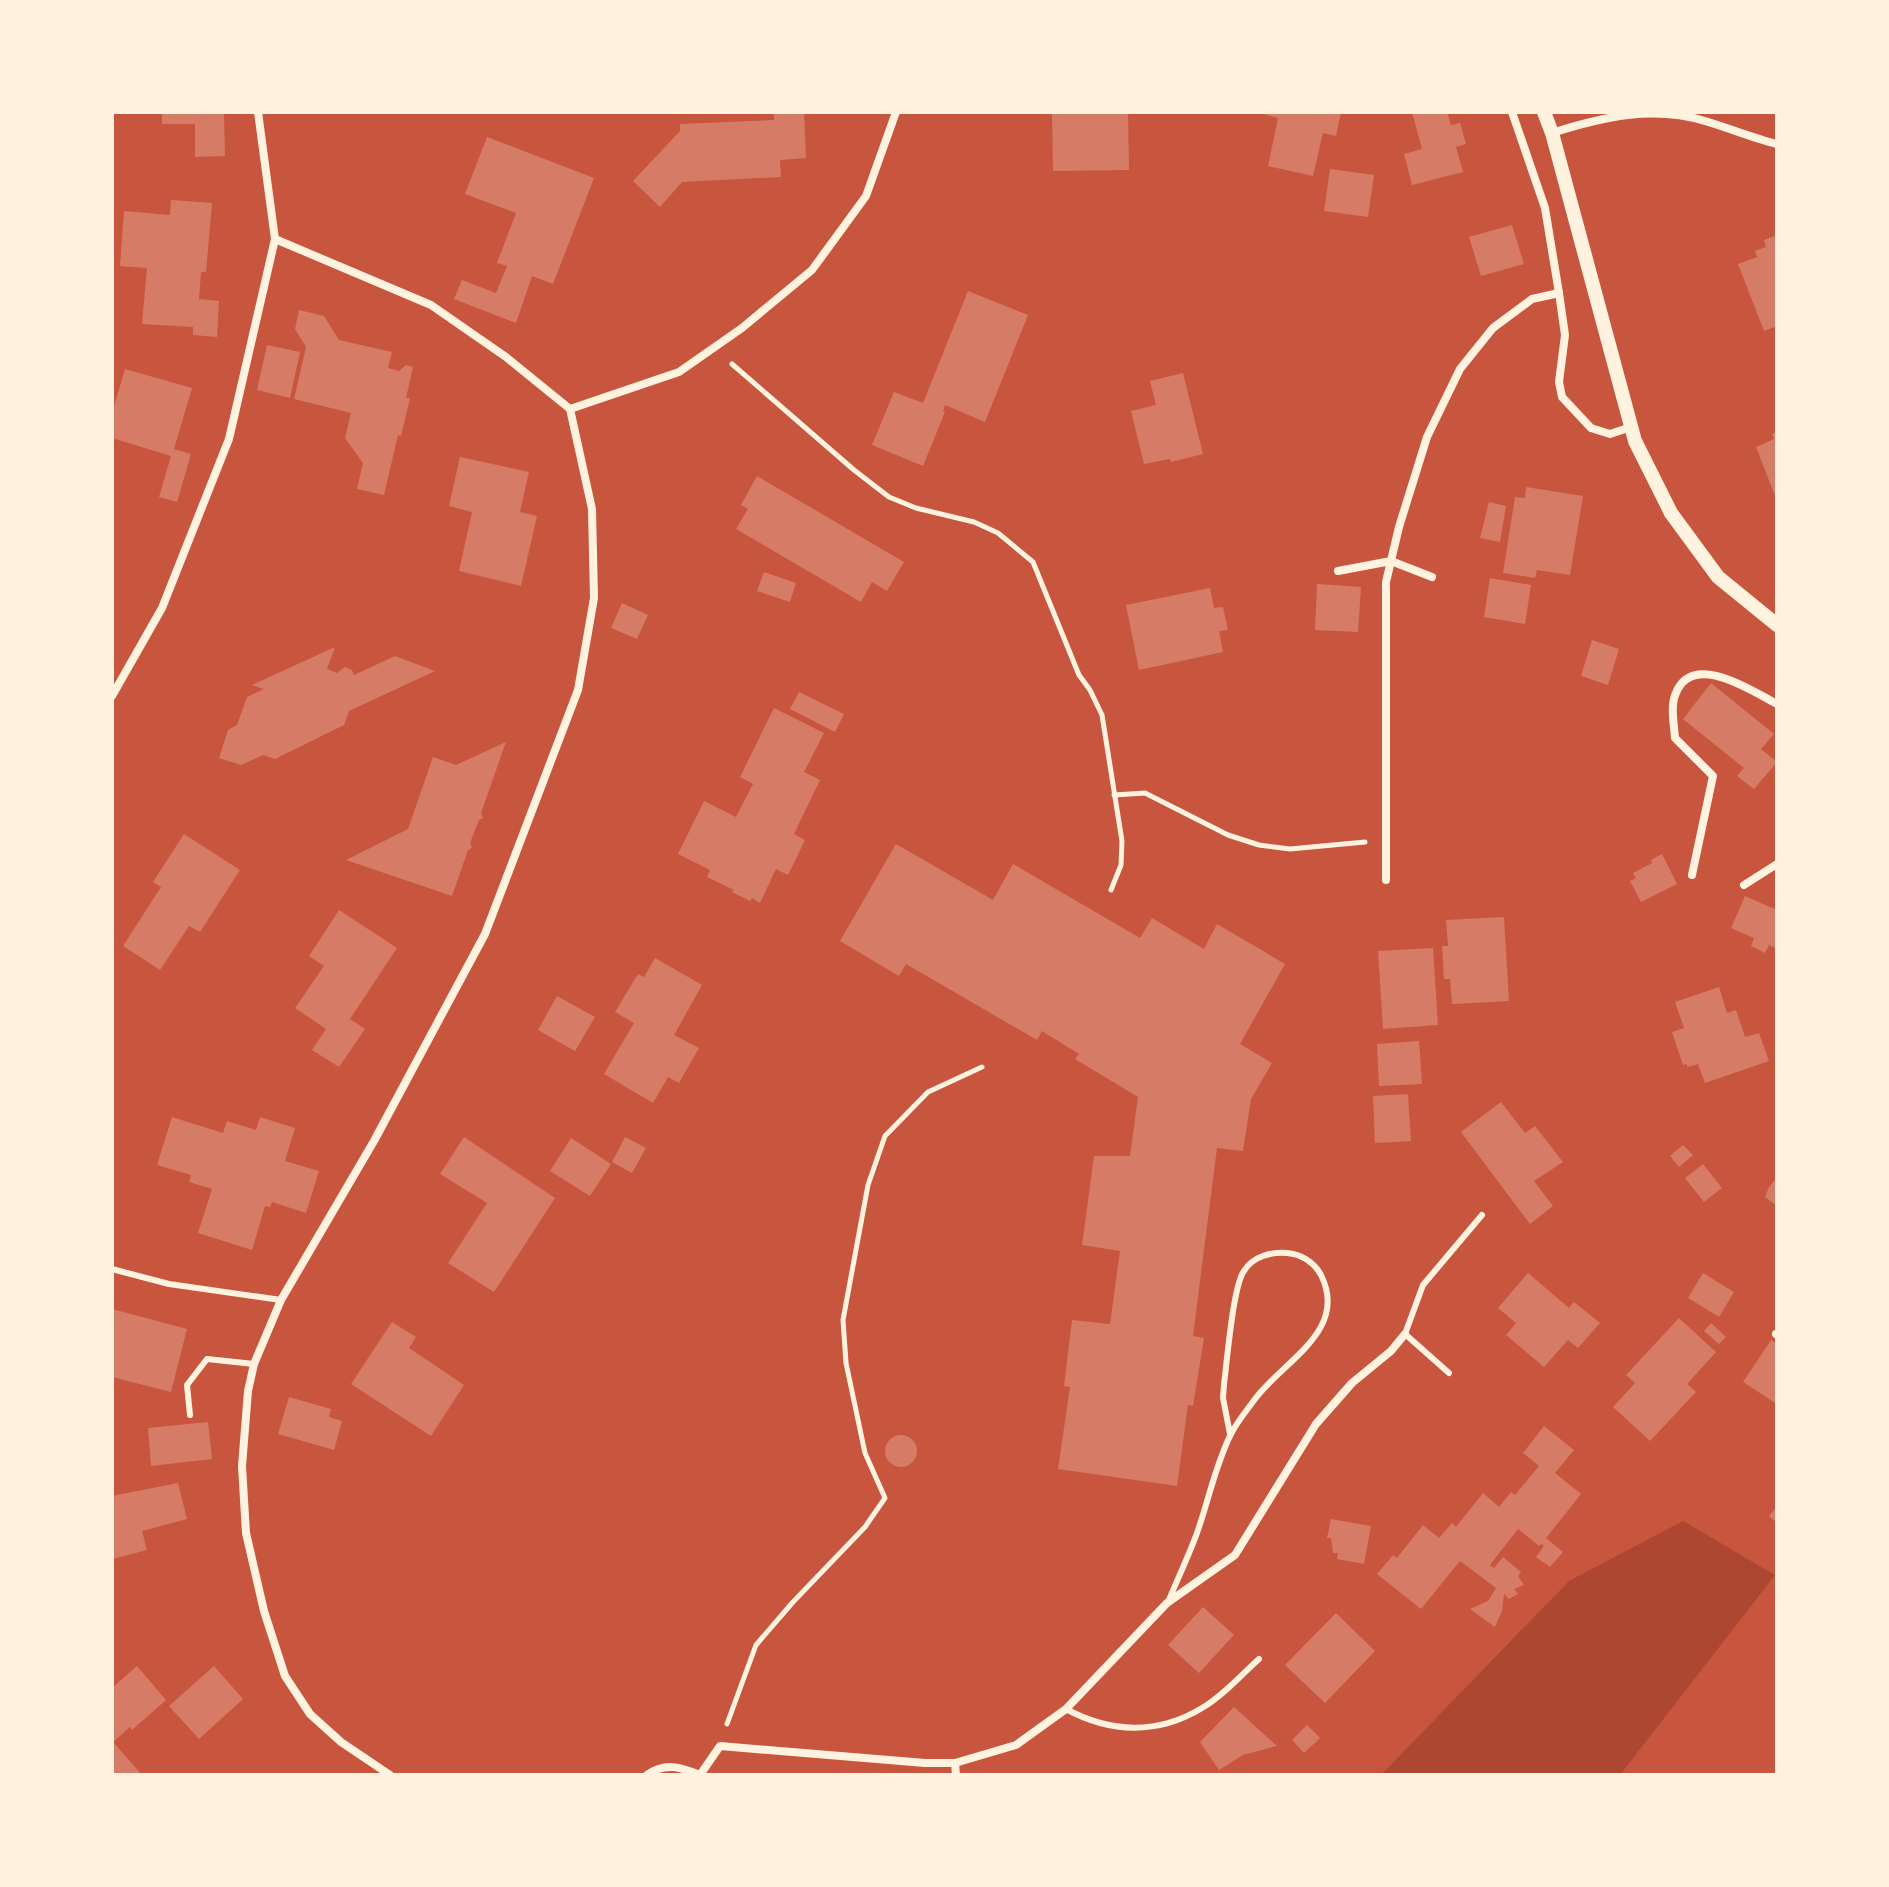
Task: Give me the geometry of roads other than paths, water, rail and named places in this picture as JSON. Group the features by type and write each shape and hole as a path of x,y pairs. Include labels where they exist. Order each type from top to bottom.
{"street":[{"path":"112,696 162,608 229,439 275,239 258,112"},
{"path":"570,409 679,372 742,328 812,270 866,196 896,112"},
{"path":"1512,112 1545,208 1565,335 1559,382 1562,397 1591,428 1610,434 1631,427"},
{"path":"1544,112 1631,427 1642,456 1671,513 1718,577 1777,625"},
{"path":"1552,133 1598,118 1642,113 1702,120 1777,144"},
{"path":"275,239 431,305 506,357 570,409 592,509 594,598 578,690 485,934 374,1141 281,1300 254,1364 248,1391 242,1466 246,1533 264,1611 285,1676 310,1714 341,1742 390,1775"},
{"path":"1386,880 1386,582 1427,437 1460,369 1493,328 1532,299 1559,293"},
{"path":"1338,571 1391,561 1432,577"},
{"path":"1692,875 1713,776 1675,738 1675,693 1685,681 1698,673 1716,674 1777,704"},
{"path":"1744,885 1777,864"},
{"path":"647,1775 656,1768 679,1766 700,1775 720,1746 955,1763 1016,1745 1066,1709 1167,1603 1235,1555 1316,1424 1352,1383 1391,1351 1405,1334"},
{"path":"955,1763 956,1775"}],"lane":[{"path":"1449,1373 1405,1334 1423,1285 1482,1215"},
{"path":"1167,1603 1196,1536 1230,1434 1257,1396 1307,1346 1327,1316 1327,1292 1320,1272 1307,1259 1274,1253 1262,1256 1251,1263 1240,1278 1224,1384 1224,1406 1230,1434"},
{"path":"112,1269 169,1284 281,1300"},
{"path":"190,1415 187,1385 207,1359 254,1364"},
{"path":"1066,1709 1089,1722 1117,1728 1182,1719 1205,1707 1259,1659"}]}
